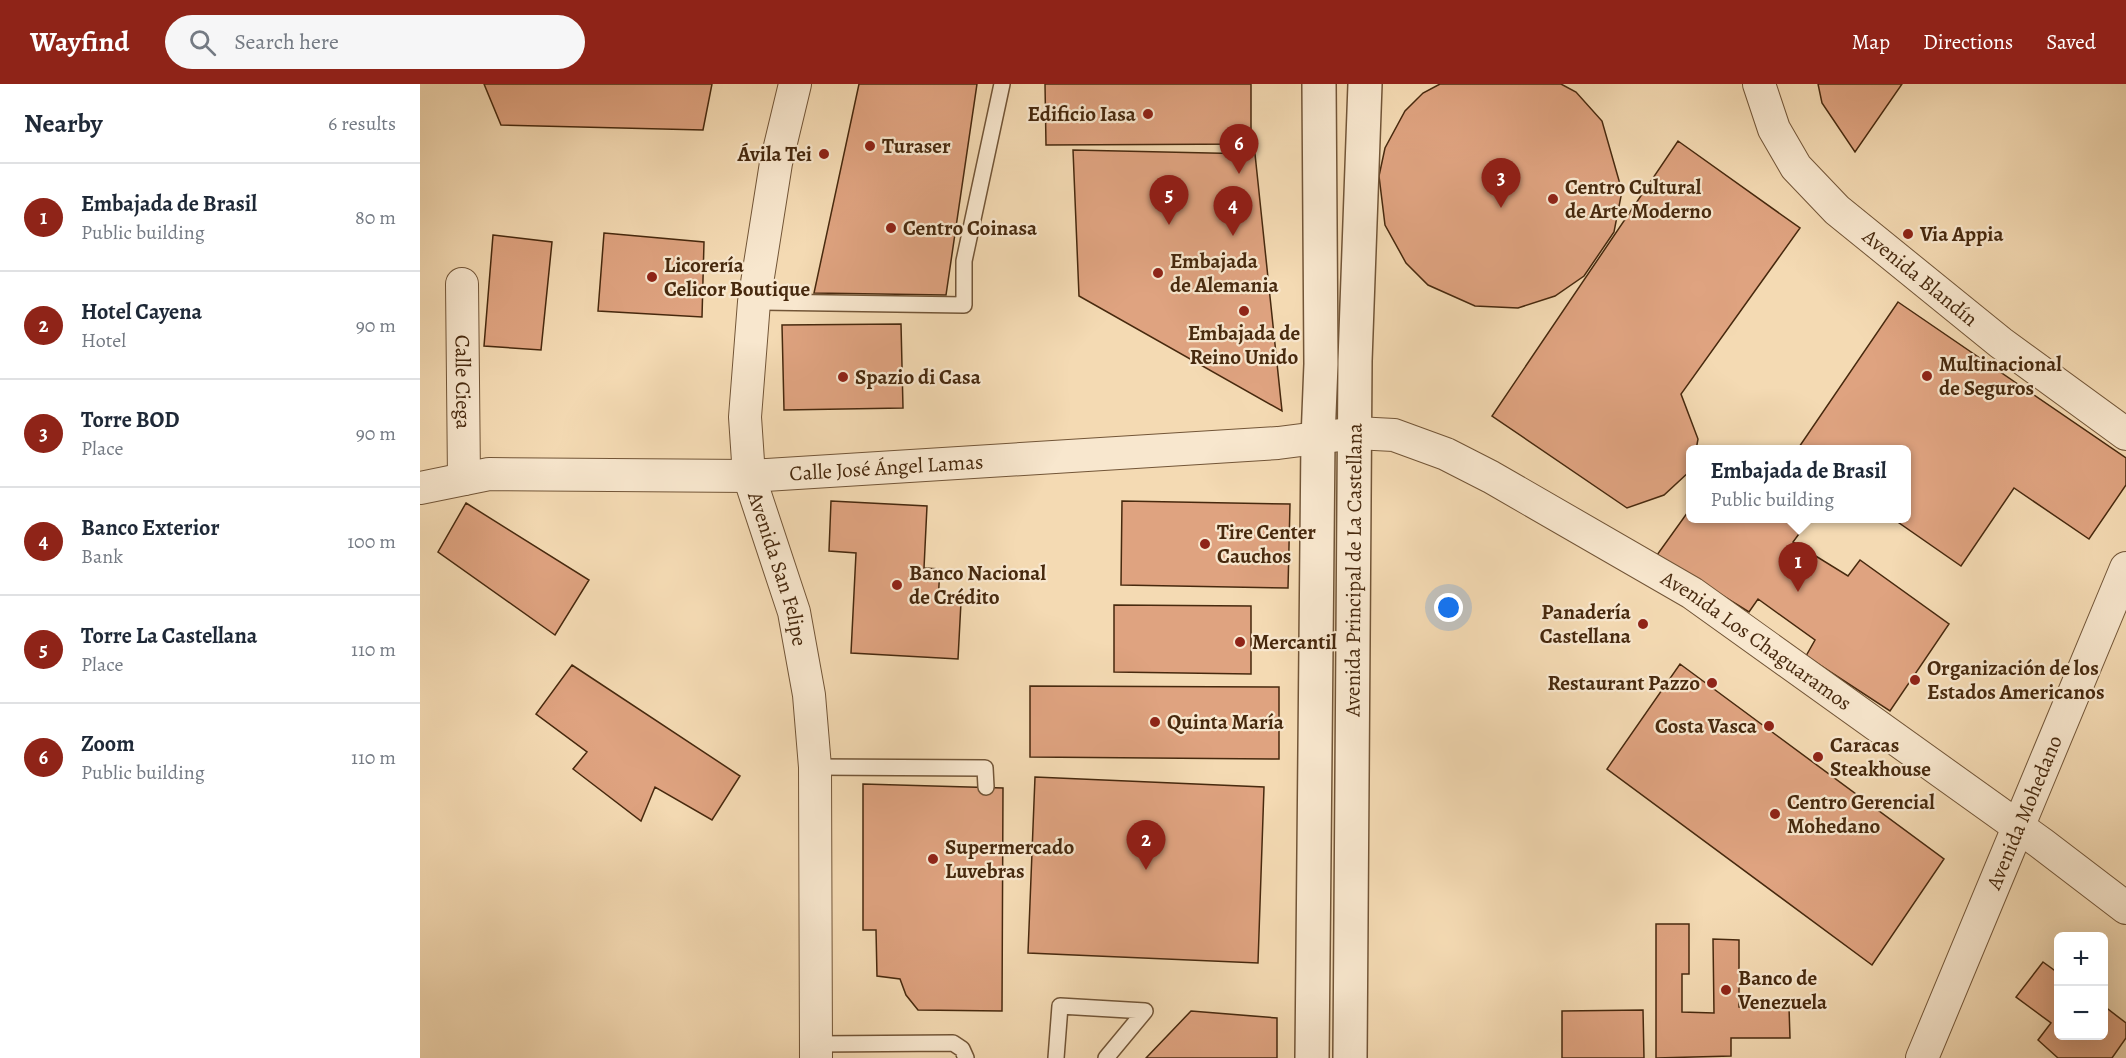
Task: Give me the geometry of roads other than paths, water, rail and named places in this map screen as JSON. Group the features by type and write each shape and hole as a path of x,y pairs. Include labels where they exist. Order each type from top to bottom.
{"street":[{"name":"Avenida San Felipe","path":"795,84 776,163 754,302 745,417 749,476 794,612 810,695 815,767 816,1051"},
{"name":"Avenida Principal de La Castellana","path":"1312,1058 1318,439 1321,364 1319,84"},
{"name":"Avenida Principal de La Castellana","path":"1350,1058 1355,361 1365,84"},
{"name":"Avenida Blandín","path":"1759,84 1774,129 1796,167 1837,210 2001,343 2126,434"},
{"name":"Calle Ciega","path":"462,284 464,479"},
{"name":"Avenida Los Chaguaramos","path":"1318,439 1356,433 1394,435 1446,454 1565,518 1692,593 2018,829 2041,843 2126,908"},
{"name":"Calle José Ángel Lamas","path":"420,488 504,474 749,476 1318,439"},
{"name":"Avenida Mohedano","path":"1922,1058 2126,568"}],"lane":[{"path":"754,302 964,305 964,261 1002,84"},
{"path":"815,767 985,768 986,787"},
{"path":"1056,1058 1060,1006 1145,1011 1106,1058"},
{"path":"816,1051 880,1051 952,1043 962,1049 966,1058"}],"place":[{"name":"Edificio Iasa","path":"1148,114"},
{"name":"Turaser","path":"870,146"},
{"name":"Ávila Tei","path":"824,154"},
{"name":"Zoom","path":"1239,174"},
{"name":"Centro Cultural de Arte Moderno","path":"1553,199"},
{"name":"Torre BOD","path":"1501,208"},
{"name":"Torre La Castellana","path":"1169,225"},
{"name":"Centro Coinasa","path":"891,228"},
{"name":"Via Appia","path":"1908,234"},
{"name":"Banco Exterior","path":"1233,236"},
{"name":"Embajada de Alemania","path":"1158,273"},
{"name":"Licorería Celicor Boutique","path":"652,277"},
{"name":"Embajada de Reino Unido","path":"1244,311"},
{"name":"Multinacional de Seguros","path":"1927,376"},
{"name":"Spazio di Casa","path":"843,377"},
{"name":"Tire Center Cauchos","path":"1205,544"},
{"name":"Banco Nacional de Crédito","path":"897,585"},
{"name":"Embajada de Brasil","path":"1798,592"},
{"name":"Panadería Castellana","path":"1643,624"},
{"name":"Mercantil","path":"1240,642"},
{"name":"Organización de los Estados Americanos","path":"1915,680"},
{"name":"Restaurant Pazzo","path":"1712,683"},
{"name":"Quinta María","path":"1155,722"},
{"name":"Costa Vasca","path":"1769,726"},
{"name":"Caracas Steakhouse","path":"1818,757"},
{"name":"Centro Gerencial Mohedano","path":"1775,814"},
{"name":"Supermercado Luvebras","path":"933,859"},
{"name":"Hotel Cayena","path":"1146,870"},
{"name":"Banco de Venezuela","path":"1726,990"}]}
